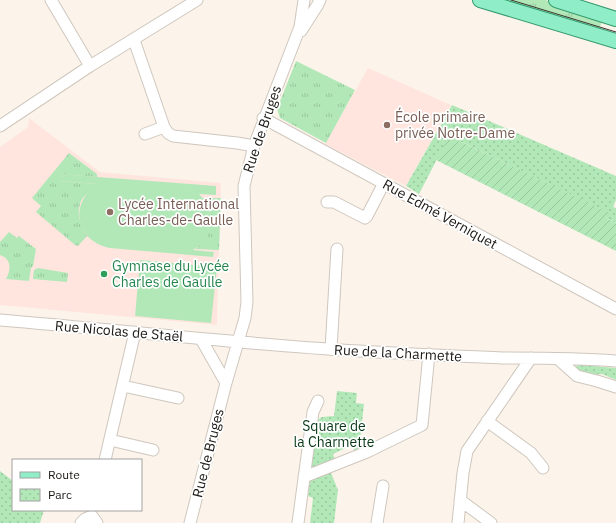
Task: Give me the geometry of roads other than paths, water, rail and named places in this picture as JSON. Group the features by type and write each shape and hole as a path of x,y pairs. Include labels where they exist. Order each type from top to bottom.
{"main road":[{"path":"480,0 616,41"},
{"path":"556,0 616,19"}],"street":[{"path":"51,0 90,66"},
{"path":"0,126 90,66 198,0"},
{"name":"Rue de Bruges","path":"190,523 226,383 245,318 247,302 244,186 254,146 300,27 304,0"},
{"name":"Rue de Bruges","path":"294,42 320,0"},
{"path":"134,40 167,132 173,136 237,142 254,146"},
{"name":"Rue Edmé Verniquet","path":"264,118 616,309"},
{"path":"145,134 164,127"},
{"path":"327,202 334,202 365,218 384,183"},
{"path":"331,349 337,249"},
{"name":"Rue Nicolas de Staël","path":"0,320 238,343"},
{"path":"105,459 135,332"},
{"path":"201,339 226,383"},
{"name":"Rue de la Charmette","path":"238,343 429,354 616,361"},
{"path":"304,477 367,452 422,425 429,354"},
{"path":"458,523 467,451 531,358"},
{"path":"558,359 577,376 616,387"},
{"path":"123,386 178,398"},
{"path":"298,523 313,412 318,401"},
{"path":"488,421 531,453 543,468"},
{"path":"110,440 153,450"},
{"path":"377,523 383,486"},
{"path":"460,500 491,523"},
{"path":"81,523 85,519 94,516"}],"tram line":[{"path":"511,0 616,32"}],"place":[{"name":"École primaire privée Notre-Dame","path":"387,125"},
{"name":"Lycée International Charles-de-Gaulle","path":"110,212"},
{"name":"Gymnase du Lycée Charles de Gaulle","path":"104,274"}],"park label":[{"name":"Square de la Charmette","path":"334,434"}]}
